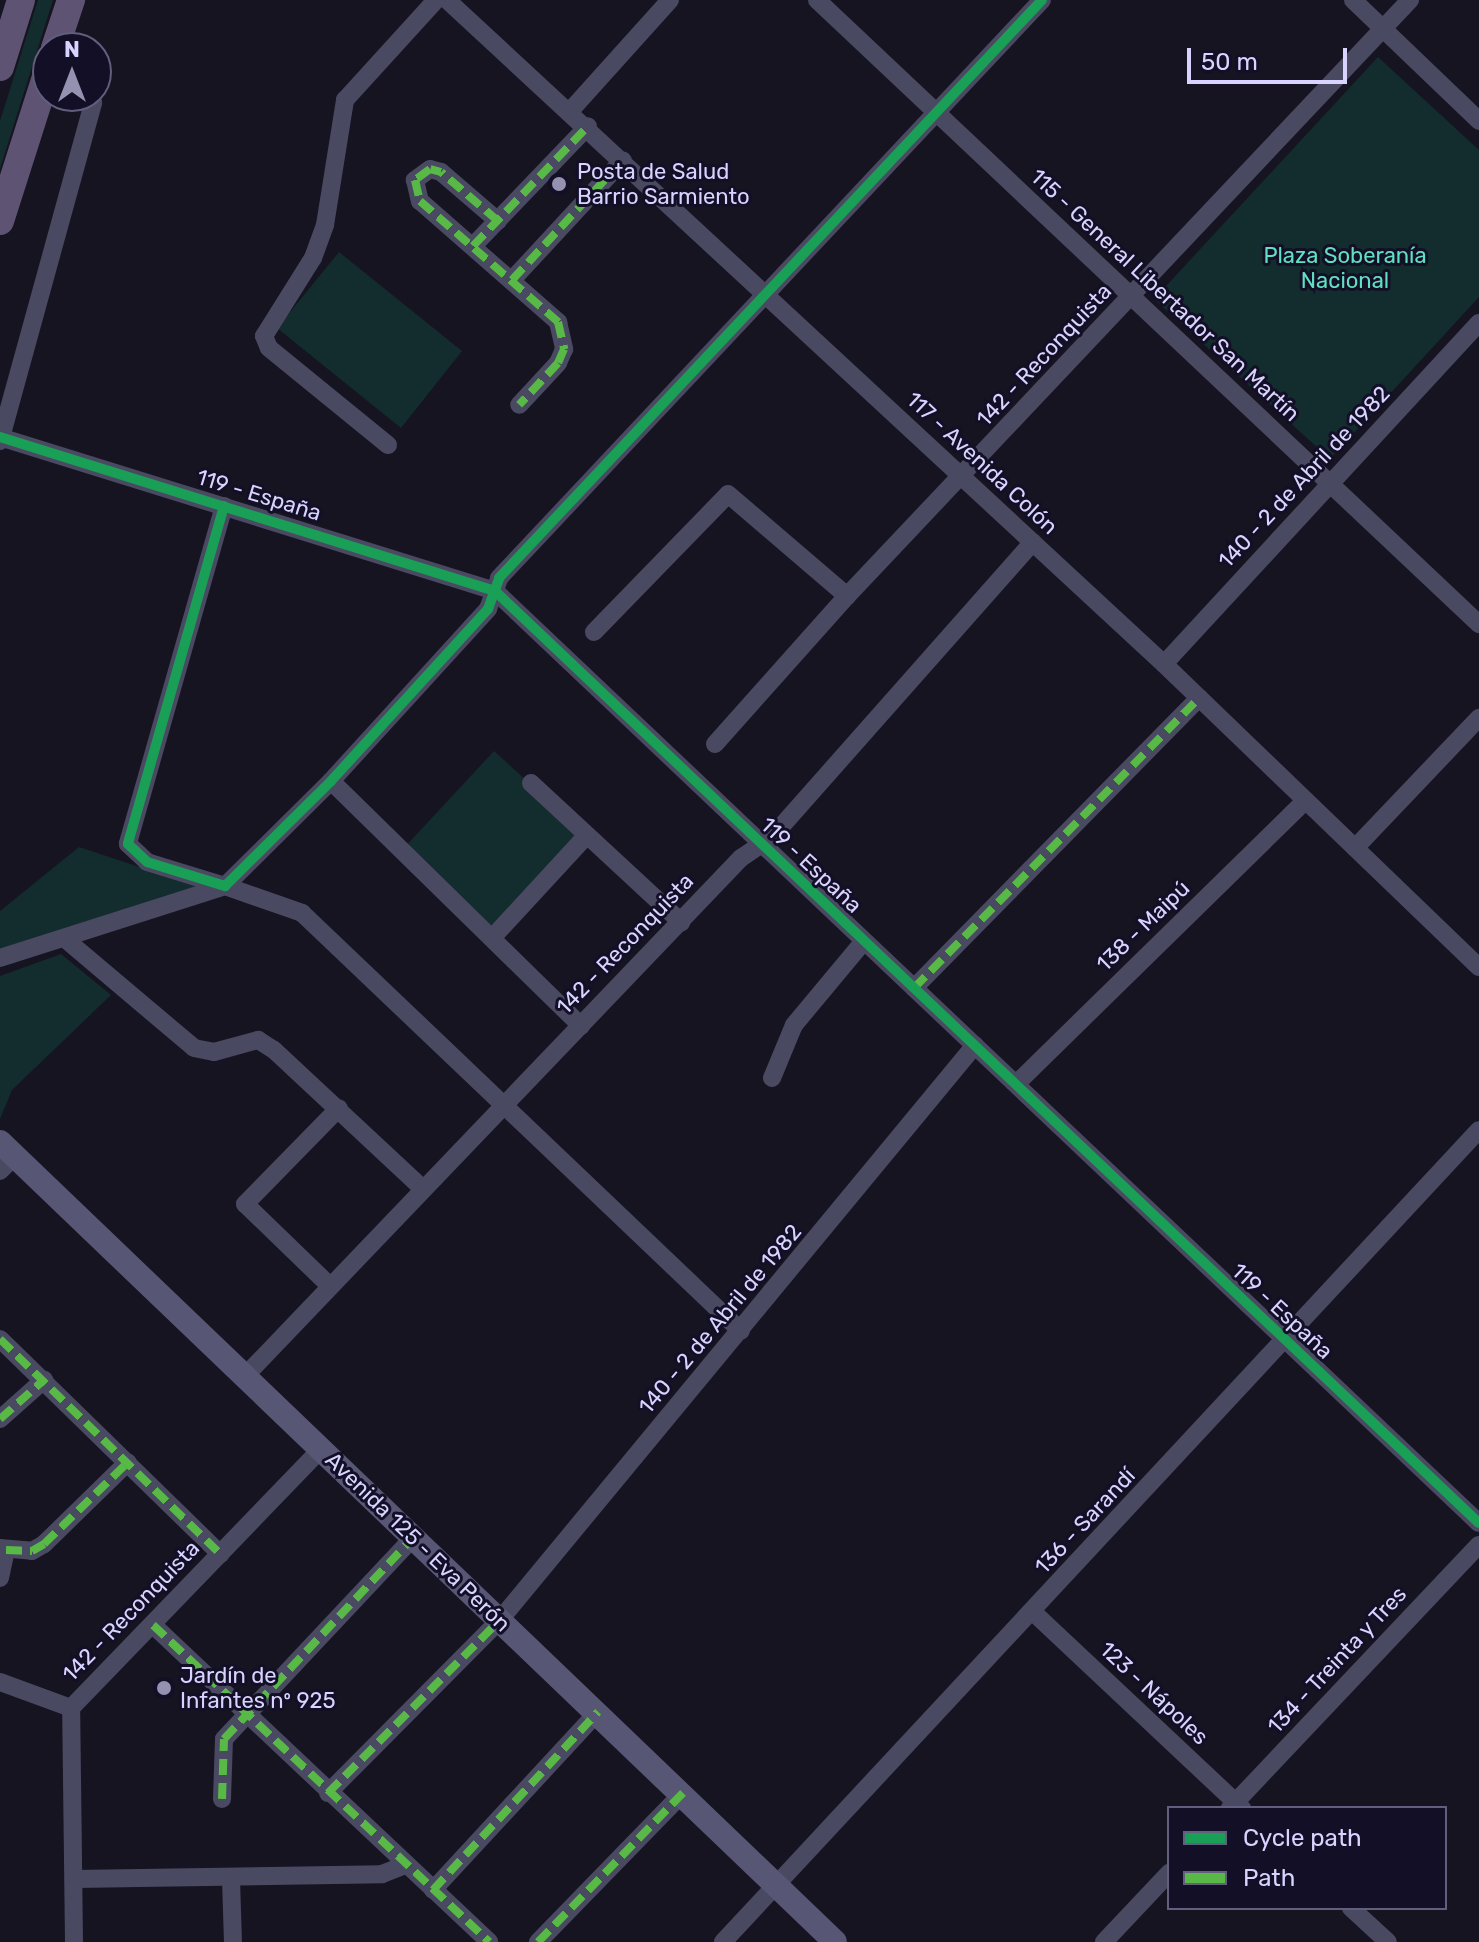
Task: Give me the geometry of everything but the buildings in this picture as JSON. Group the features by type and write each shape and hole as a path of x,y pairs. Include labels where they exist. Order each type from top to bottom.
{"main road":[{"path":"0,67 6,29 21,0"},
{"path":"60,32 71,0"},
{"path":"0,221 36,112"}],"street":[{"path":"388,445 269,348 264,336 313,258 325,225 345,100 436,0"},
{"name":"117 - Avenida Colón","path":"447,0 571,110 1164,664 1304,802 1479,967"},
{"path":"571,110 670,0"},
{"name":"115 - General Libertador San Martín","path":"817,0 1479,624"},
{"path":"0,958 225,886 331,781 488,609 499,578 1042,0"},
{"path":"1353,0 1479,121"},
{"name":"142 - Reconquista","path":"715,744 847,596 963,477 1410,0"},
{"path":"0,438 91,112"},
{"path":"473,246 588,126"},
{"path":"512,280 623,160"},
{"path":"498,221 441,172 430,169 419,175 416,196 558,322 564,349 519,405"},
{"name":"140 - 2 de Abril de 1982","path":"1164,664 1479,323"},
{"name":"119 - España","path":"0,438 495,591 1479,1523"},
{"path":"594,632 720,496 728,494 847,596"},
{"path":"224,506 128,844 147,862 280,902 324,930 741,1331"},
{"name":"142 - Reconquista","path":"246,1375 502,1104 760,845 1033,542"},
{"path":"914,988 1199,698"},
{"path":"1355,848 1479,718"},
{"path":"331,781 581,1026"},
{"path":"531,783 681,922"},
{"name":"138 - Maipú","path":"1016,1084 1304,802"},
{"path":"492,938 587,835"},
{"path":"64,938 194,1048 214,1052 258,1040 339,1108 423,1189"},
{"path":"772,1078 794,1025 864,941"},
{"name":"140 - 2 de Abril de 1982","path":"328,1793 499,1621 975,1045"},
{"path":"330,1286 245,1204 339,1108"},
{"name":"136 - Sarandí","path":"723,1942 1479,1130"},
{"name":"Avenida 125 - Eva Perón","path":"5,1157 246,1375 835,1942"},
{"path":"0,1339 220,1554"},
{"path":"0,1419 44,1380"},
{"name":"142 - Reconquista","path":"74,1942 71,1708 322,1448"},
{"path":"0,1578 3,1549 32,1551 44,1544 128,1462"},
{"path":"222,1799 221,1748 245,1714 414,1537"},
{"name":"134 - Treinta y Tres","path":"1236,1806 1479,1545"},
{"name":"123 - Nápoles","path":"1033,1612 1236,1806"},
{"path":"153,1625 489,1942"},
{"path":"0,1682 71,1708"},
{"path":"433,1890 598,1712"},
{"path":"538,1942 683,1793"},
{"path":"74,1879 231,1879 382,1874 406,1865"},
{"path":"1104,1942 1167,1875"},
{"path":"231,1879 233,1942"},
{"path":"1353,1910 1388,1942"}],"green space":[{"path":"38,0 53,0 43,32 32,32 32,67 0,169 0,121"},
{"name":"Plaza Soberanía Nacional","path":"1378,57 1479,150 1479,297 1330,459 1154,299"},
{"path":"339,252 462,351 401,428 277,328"},
{"path":"494,751 587,835 492,938 402,850"},
{"path":"79,847 197,886 0,949 0,911"},
{"path":"61,954 111,995 12,1090 0,1119 0,976"}],"marked path":[{"path":"473,246 588,126"},
{"path":"512,280 623,160"},
{"path":"498,221 441,172 430,169 415,180 420,201 558,322 564,349 558,363 519,405"},
{"path":"914,988 1199,698"},
{"path":"0,1339 220,1554"},
{"path":"0,1419 44,1380"},
{"path":"6,1550 32,1551 44,1544 128,1462"},
{"path":"222,1799 224,1739 414,1537"},
{"path":"328,1793 499,1621"},
{"path":"153,1625 489,1942"},
{"path":"433,1890 598,1712"},
{"path":"538,1942 683,1793"}],"cycle path":[{"path":"224,506 128,844 147,862 225,886 331,781 488,609 499,578 1042,0"},
{"path":"0,437 495,591 1479,1523"}],"place":[{"name":"Posta de Salud Barrio Sarmiento","path":"559,184"},
{"name":"Jardín de Infantes nº 925","path":"164,1688"}]}
